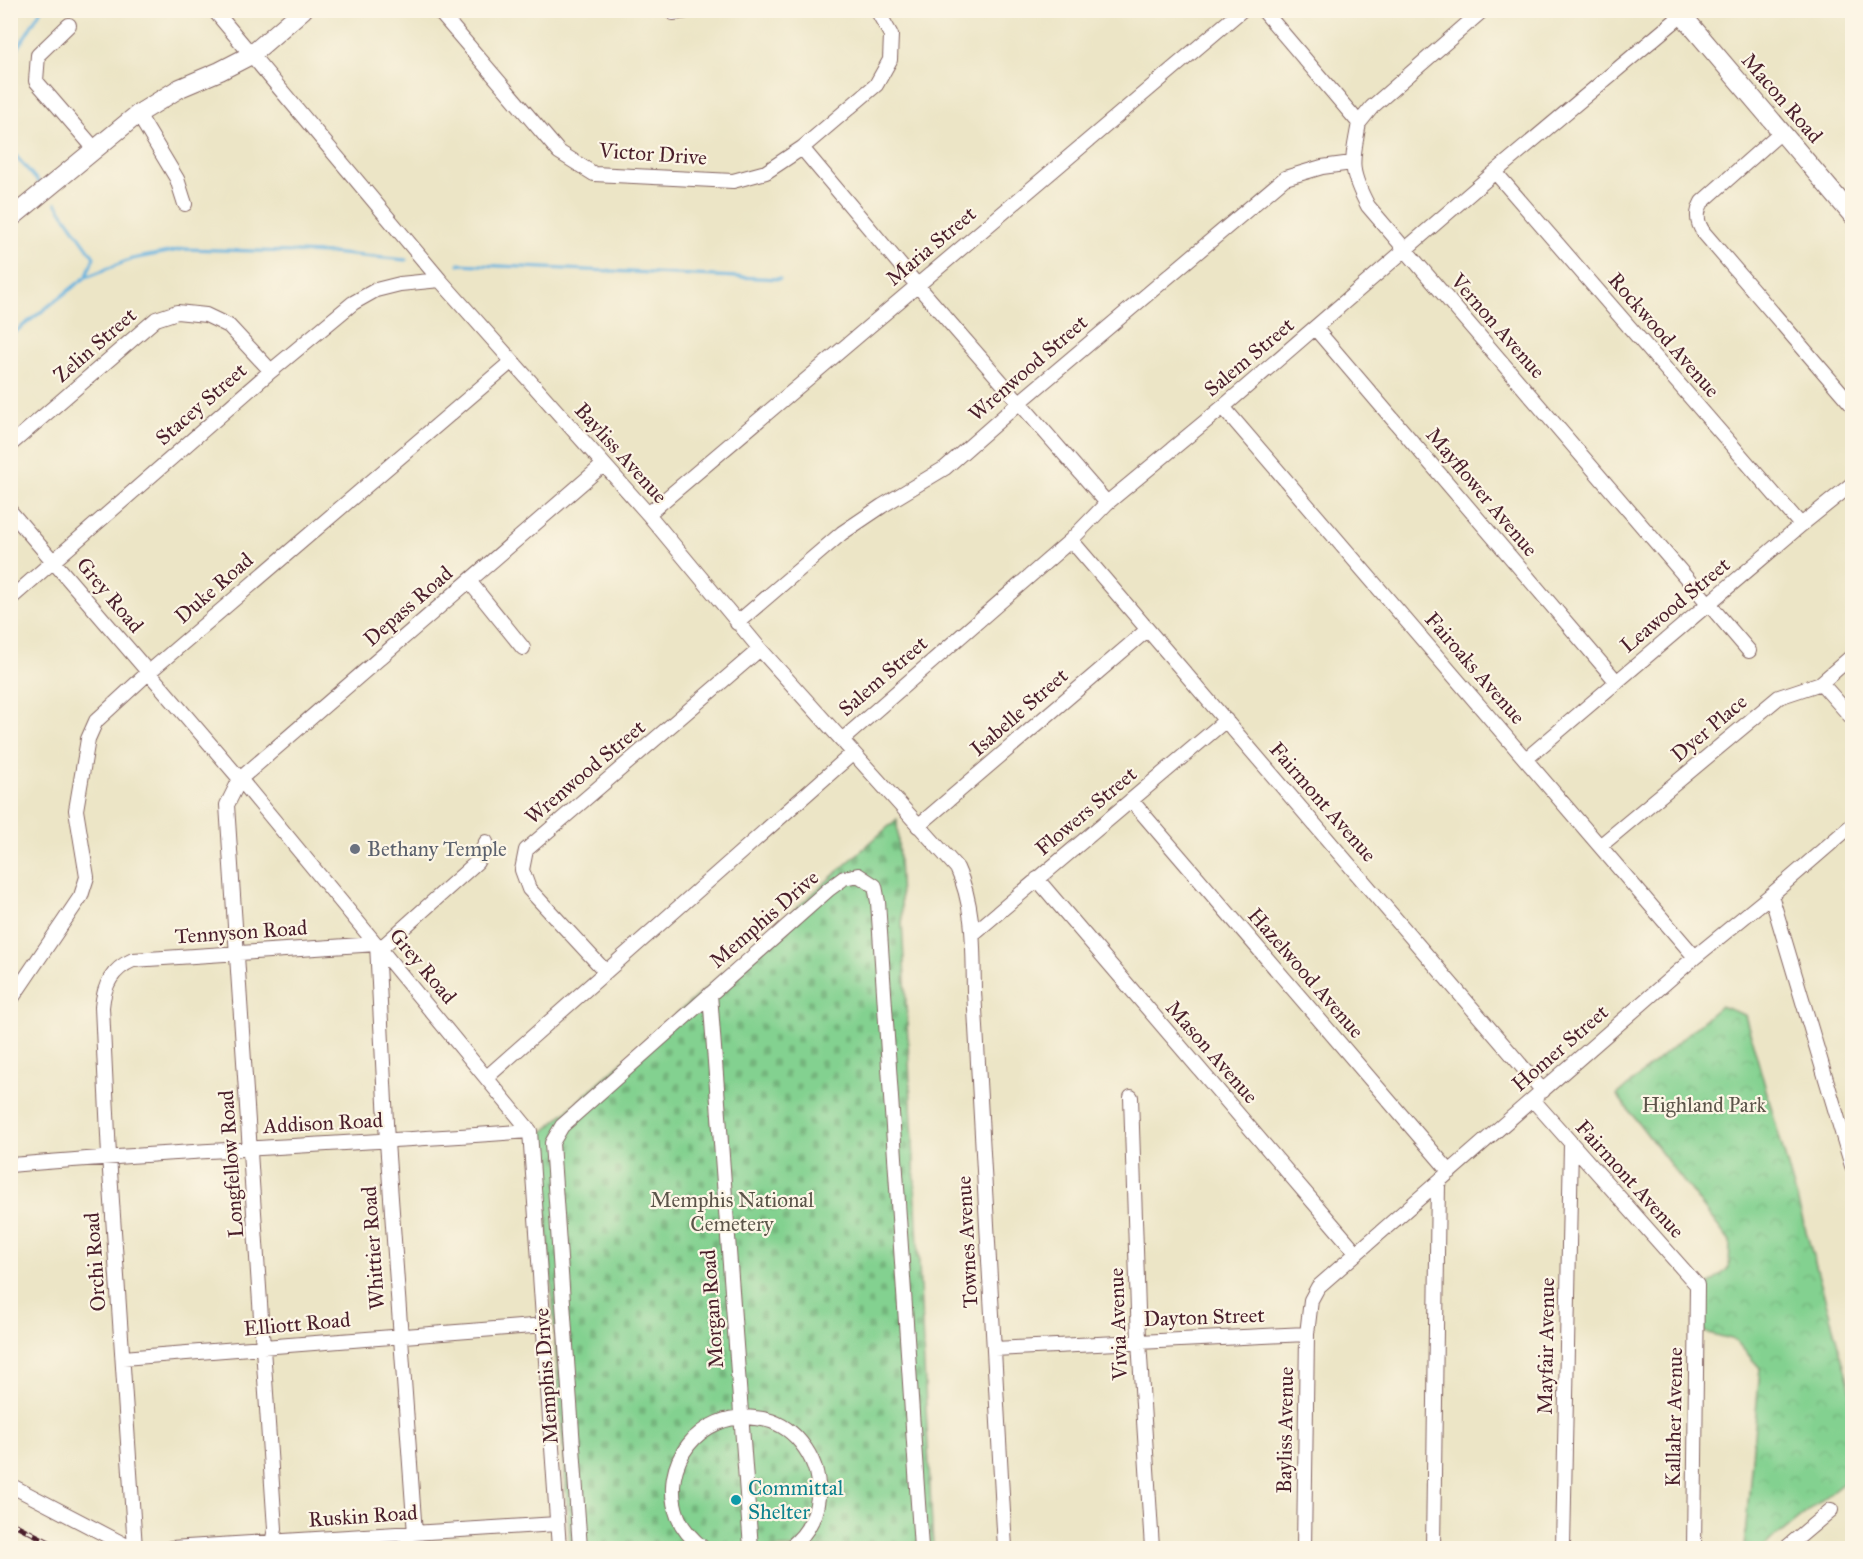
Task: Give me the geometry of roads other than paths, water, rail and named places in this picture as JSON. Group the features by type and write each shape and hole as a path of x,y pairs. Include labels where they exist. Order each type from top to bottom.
{"main road":[{"path":"10,219 138,114 180,88 250,55 303,10"},
{"name":"Macon Road","path":"1683,12 1852,215"}],"street":[{"name":"Bayliss Avenue","path":"214,10 440,280 648,514 737,623 957,868 966,886 973,934"},
{"name":"Victor Drive","path":"438,10 559,152 594,174 733,181 766,172 802,148 876,85 890,61 891,35 877,10"},
{"path":"668,10 673,13 694,10"},
{"name":"Maria Street","path":"648,514 1242,10"},
{"path":"1263,10 1359,123 1372,107 1483,10"},
{"name":"Salem Street","path":"842,740 1071,540 1107,503 1223,407 1683,12"},
{"path":"69,25 38,55 36,81 94,148"},
{"path":"138,114 177,179 185,204"},
{"name":"Vernon Avenue","path":"1359,123 1352,163 1356,184 1368,206 1749,651"},
{"path":"1782,132 1702,202 1697,214 1698,224 1852,405"},
{"path":"802,148 917,285 1107,503"},
{"name":"Wrenwood Street","path":"737,623 843,533 882,506 945,468 1285,178 1322,167 1352,163"},
{"name":"Rockwood Avenue","path":"1495,172 1801,525"},
{"name":"Stacey Street","path":"10,599 271,371 353,303 376,290 400,284 440,280"},
{"name":"Zelin Street","path":"10,445 156,320 177,312 206,315 229,326 271,371"},
{"name":"Mayflower Avenue","path":"1315,328 1617,682"},
{"name":"Duke Road","path":"11,1000 81,896 87,877 76,810 88,739 96,721 148,673 512,361"},
{"name":"Fairoaks Avenue","path":"1223,407 1695,957"},
{"name":"Depass Road","path":"240,779 603,465"},
{"name":"Leawood Street","path":"1526,759 1852,484"},
{"name":"Grey Road","path":"10,511 240,779 531,1131"},
{"name":"Fairmont Avenue","path":"1071,540 1226,720 1538,1096 1571,1144 1697,1285"},
{"path":"469,581 523,648"},
{"name":"Isabelle Street","path":"918,826 1148,630"},
{"name":"Wrenwood Street","path":"605,971 529,889 522,870 526,850 760,649"},
{"name":"Dyer Place","path":"1600,846 1779,697 1821,683 1852,656"},
{"path":"1821,683 1852,718"},
{"name":"Flowers Street","path":"973,934 1226,720"},
{"path":"487,1077 853,753"},
{"name":"Longfellow Road","path":"240,779 227,805 276,1529 270,1546"},
{"name":"Hazelwood Avenue","path":"1131,800 1450,1172"},
{"name":"Homer Street","path":"1309,1313 1313,1293 1356,1252 1695,957 1852,825"},
{"path":"379,946 477,862 486,842"},
{"name":"Memphis Drive","path":"580,1548 552,1143 562,1126 710,994 844,878 858,875 875,886 878,902 921,1548"},
{"name":"Mason Avenue","path":"1036,879 1356,1252"},
{"path":"1771,895 1852,1166"},
{"name":"Townes Avenue","path":"973,934 1005,1548"},
{"name":"Tennyson Road","path":"112,975 121,966 134,960 379,946"},
{"name":"Whittier Road","path":"379,946 387,1142 416,1548"},
{"name":"Orchi Road","path":"112,975 104,989 102,1007 133,1548"},
{"name":"Morgan Road","path":"710,994 751,1548"},
{"name":"Vivia Avenue","path":"1131,1097 1139,1341 1152,1548"},
{"path":"531,1131 560,1548"},
{"name":"Addison Road","path":"10,1165 109,1156 387,1142 531,1131"},
{"name":"Mayfair Avenue","path":"1563,1548 1571,1144"},
{"path":"1433,1548 1438,1182"},
{"name":"Kallaher Avenue","path":"1694,1548 1697,1285"},
{"name":"Bayliss Avenue","path":"1304,1548 1309,1313"},
{"name":"Elliott Road","path":"123,1358 545,1325"},
{"name":"Dayton Street","path":"994,1349 1307,1334"},
{"path":"703,1548 690,1537 678,1517 672,1495 674,1472 684,1450 699,1433 719,1421 741,1416 766,1419 789,1430 807,1449 817,1472 819,1497 812,1522 798,1542 789,1548"},
{"path":"10,1485 133,1548"},
{"path":"1786,1548 1831,1510"},
{"name":"Ruskin Road","path":"171,1548 270,1546 557,1524"}],"waterway":[{"path":"10,61 41,10"},
{"path":"10,149 40,184"},
{"path":"10,336 86,277 94,257 56,203"},
{"path":"86,277 132,259 184,249 330,253 406,260"},
{"path":"459,264 780,279"}],"railway":[{"path":"10,1522 61,1548"}],"place":[{"name":"Bethany Temple","path":"355,849"},
{"name":"Committal Shelter","path":"736,1500"}],"park label":[{"name":"Highland Park","path":"1704,1105"},
{"name":"Memphis National Cemetery","path":"732,1212"}]}
